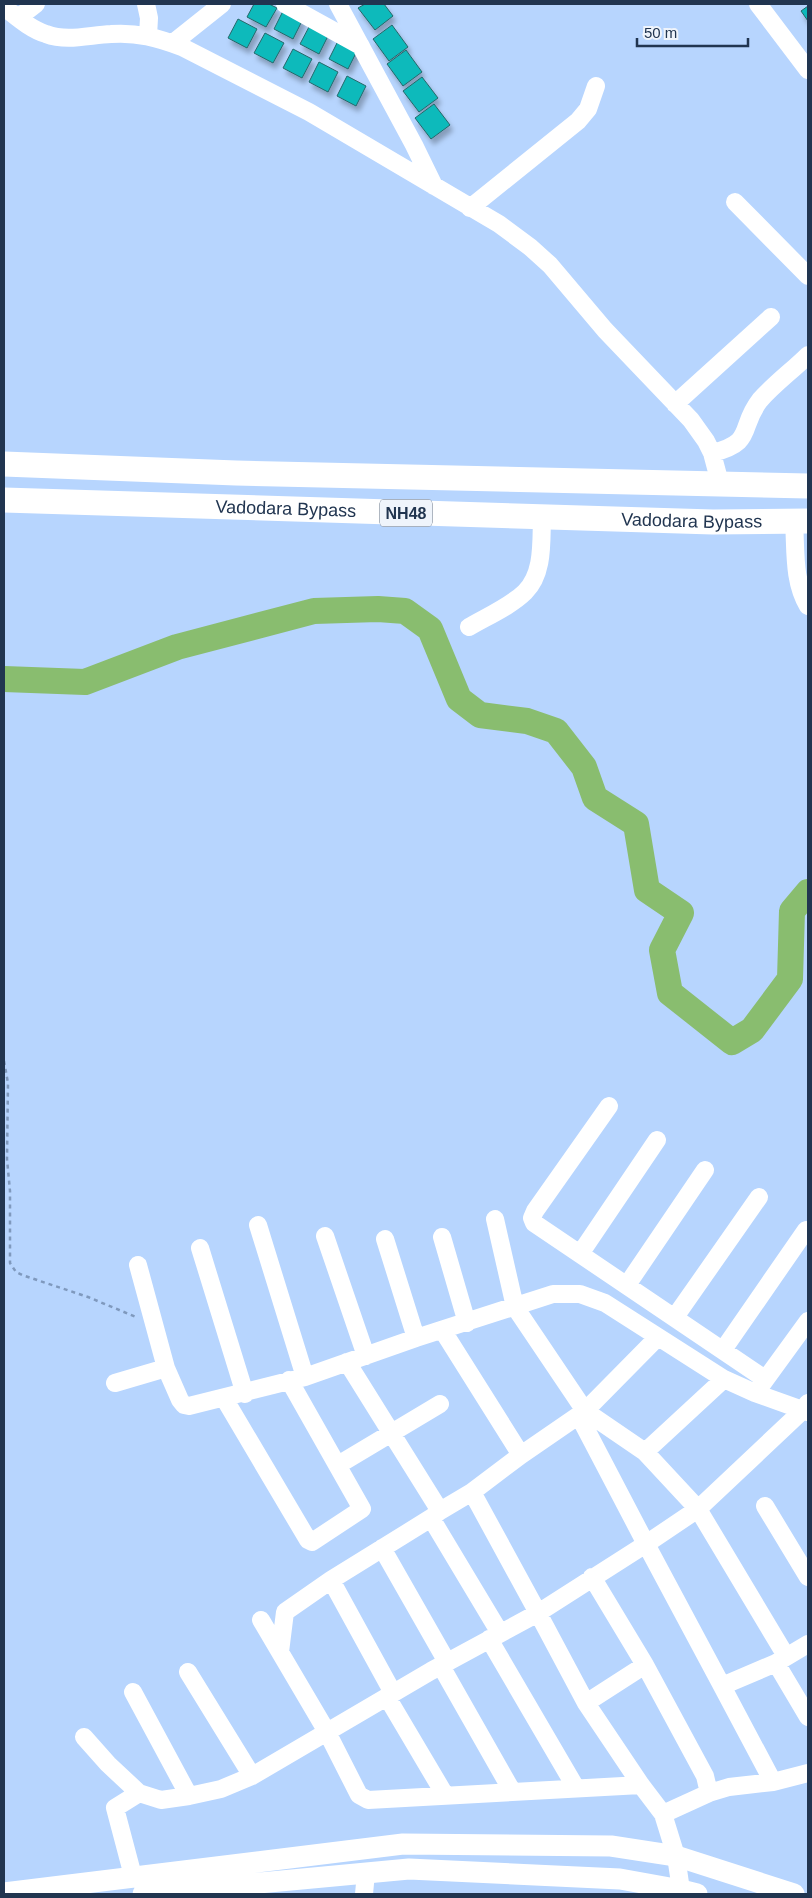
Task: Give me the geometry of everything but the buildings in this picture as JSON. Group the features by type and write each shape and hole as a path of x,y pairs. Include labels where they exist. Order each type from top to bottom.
{"highway":[{"name":"Vadodara Bypass","path":"4,464 236,473 808,486"},
{"name":"Vadodara Bypass","path":"4,500 713,522 801,522"}],"main road":[{"path":"4,1892 403,1844 611,1846 676,1856 794,1894"},
{"path":"149,1894 409,1869 620,1879 689,1892"}],"street":[{"path":"18,18 36,4"},
{"path":"146,4 149,18 148,36"},
{"path":"173,43 222,4"},
{"path":"285,4 361,46"},
{"path":"338,4 434,186"},
{"path":"758,4 808,70"},
{"path":"4,7 36,30 47,35 76,38 125,34 148,36 173,43 309,112 499,224 530,247 550,265 605,330 691,420 706,440 726,483 808,476"},
{"path":"470,208 578,120 588,109 596,86"},
{"path":"735,202 808,276"},
{"path":"675,404 771,318"},
{"path":"712,453 728,449 744,436 748,423 760,400 808,355"},
{"path":"469,627 525,591 537,570 541,551 542,517"},
{"path":"801,522 797,577 802,595 808,606"},
{"path":"609,1106 535,1211 532,1218 534,1223 766,1379"},
{"path":"580,1254 657,1140"},
{"path":"628,1285 705,1170"},
{"path":"675,1317 759,1197"},
{"path":"495,1219 515,1307 582,1414 646,1544 773,1782"},
{"path":"224,1398 310,1542 361,1510 361,1506 338,1465 297,1379 258,1225"},
{"path":"723,1350 806,1230"},
{"path":"325,1236 366,1356"},
{"path":"442,1237 467,1323"},
{"path":"385,1239 416,1338"},
{"path":"200,1248 245,1394"},
{"path":"84,1736 108,1764 139,1793 162,1800 221,1789 252,1776 444,1664 538,1613 646,1544 698,1509 806,1409 755,1393 724,1379 605,1303 580,1294 553,1294 297,1379 245,1394 189,1406 184,1405 166,1368 138,1265"},
{"path":"755,1393 808,1321"},
{"path":"443,1331 521,1455"},
{"path":"280,1652 285,1612 331,1580 472,1492 521,1455 582,1414 658,1337"},
{"path":"347,1362 436,1514 494,1636 576,1788"},
{"path":"115,1383 166,1368"},
{"path":"645,1452 724,1379"},
{"path":"338,1465 440,1404"},
{"path":"582,1414 645,1452 698,1509 781,1659 808,1717"},
{"path":"472,1492 586,1703 641,1785 664,1814 689,1892"},
{"path":"765,1506 808,1577"},
{"path":"382,1548 512,1791"},
{"path":"592,1577 645,1665 705,1776 709,1793"},
{"path":"331,1580 390,1695 445,1795"},
{"path":"261,1620 327,1732 359,1795 363,1798 368,1800 641,1785"},
{"path":"722,1686 781,1659 808,1644"},
{"path":"586,1703 645,1665"},
{"path":"188,1672 252,1776"},
{"path":"133,1692 189,1796"},
{"path":"664,1814 729,1786 773,1782 808,1772"},
{"path":"132,1876 115,1808 139,1793"},
{"path":"364,1894 366,1873"}],"path":[{"path":"4,1061 8,1083 7,1159 10,1191 10,1264 16,1272 22,1275 88,1297 154,1324"}],"waterway":[{"path":"4,679 85,682 177,647 314,611 378,609 405,611 430,629 459,699 480,715 527,721 556,731 584,767 595,798 636,824 647,890 681,913 662,950 670,993 732,1042 752,1030 790,979 792,911 808,892"}]}
